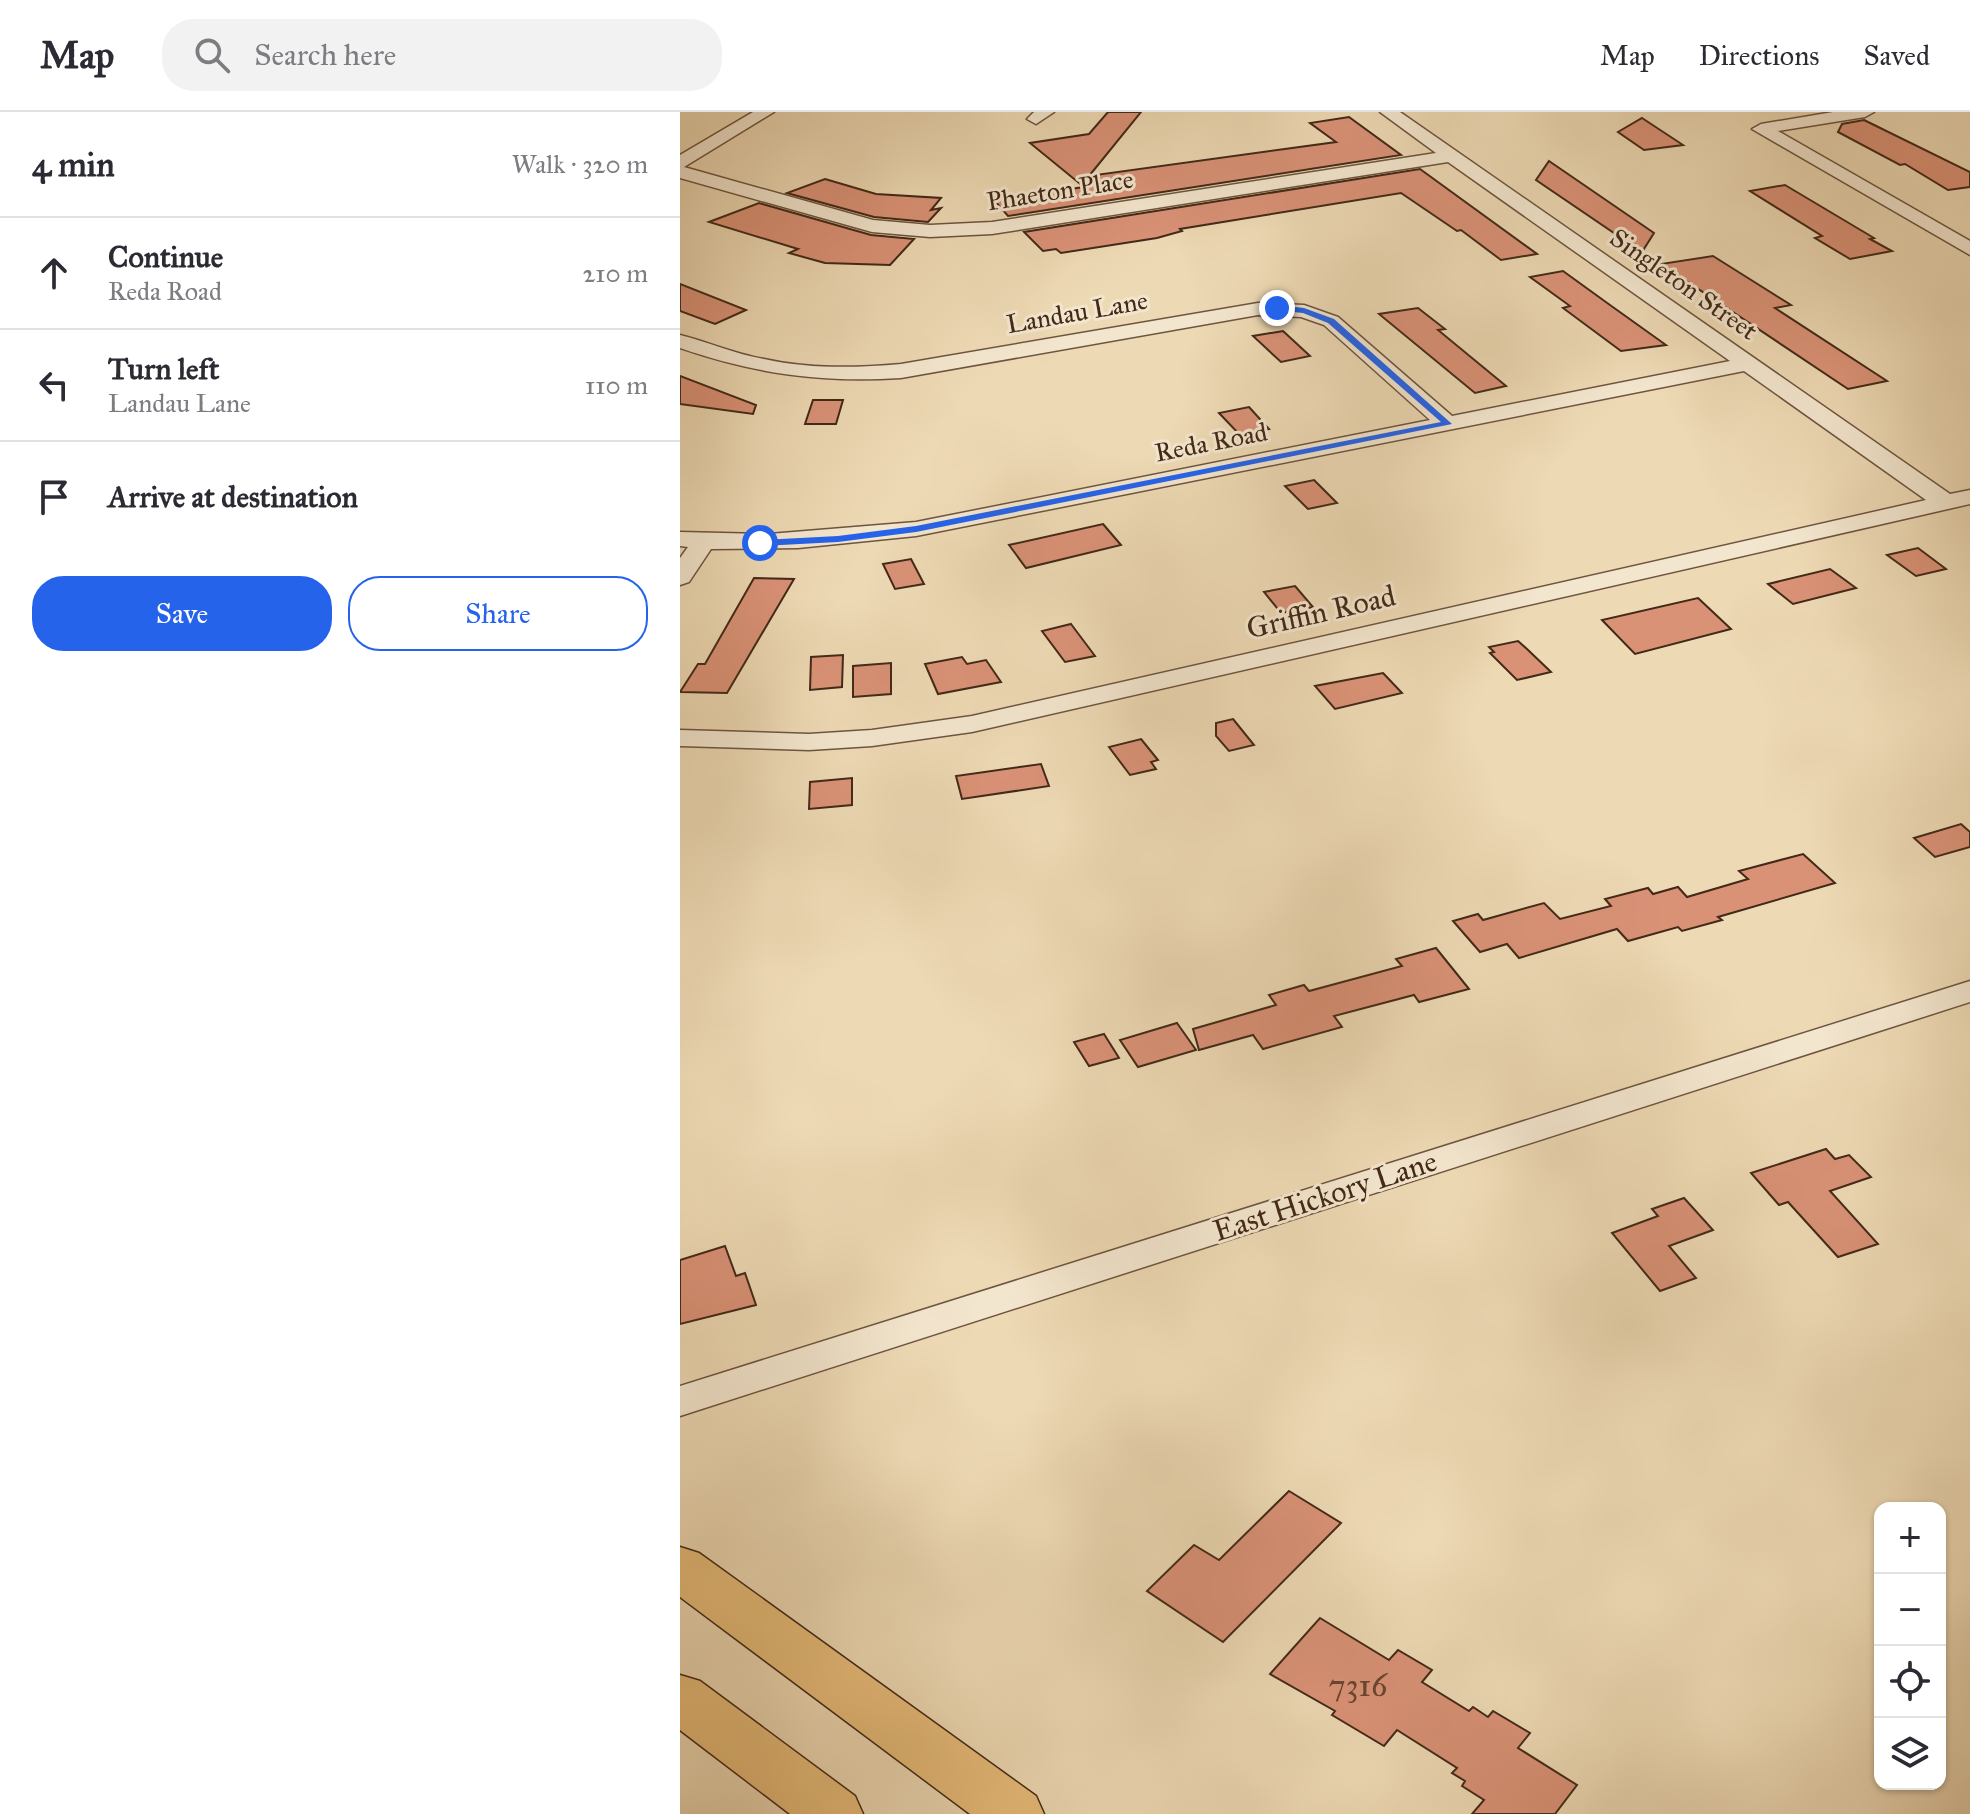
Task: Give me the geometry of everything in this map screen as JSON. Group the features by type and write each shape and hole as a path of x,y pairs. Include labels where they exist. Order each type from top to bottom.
{"main road":[{"path":"680,1568 1015,1814"},
{"path":"680,1698 834,1814"}],"street":[{"path":"680,163 765,112"},
{"name":"Singleton Street","path":"1389,112 1748,364 1958,500"},
{"path":"1865,112 1761,129 1970,249"},
{"name":"Phaeton Place","path":"680,172 851,222 930,231 992,228 1451,156"},
{"name":"Landau Lane","path":"680,341 760,368 803,374 852,375 901,371 1258,309 1287,309 1304,311 1331,321 1448,424"},
{"name":"Reda Road","path":"692,540 816,541 916,529 1748,364"},
{"name":"Griffin Road","path":"680,738 822,741 972,724 1958,500"},
{"path":"680,577 692,540"},
{"name":"East Hickory Lane","path":"680,1401 1970,991"}],"building":[{"path":"1108,112 1141,112 1089,176 1336,142 1310,123 1349,117 1401,155 1008,216 994,200 1084,187 1030,143 1089,134"},
{"path":"1642,118 1683,145 1644,150 1618,132"},
{"path":"1864,120 1970,172 1970,187 1948,190 1905,164 1900,165 1838,132 1842,124"},
{"path":"1549,161 1654,233 1642,252 1536,180"},
{"path":"1420,169 1537,254 1501,260 1461,230 1457,231 1401,193 1180,229 1182,231 1157,238 1061,253 1056,249 1043,251 1024,232"},
{"path":"825,179 876,194 941,198 931,210 941,208 928,222 874,217 787,193"},
{"path":"1785,185 1892,251 1850,259 1815,238 1822,236 1750,191"},
{"path":"759,203 871,235 914,239 890,265 825,263 789,253 798,249 709,222"},
{"path":"1713,256 1791,305 1775,308 1887,381 1848,389 1661,264"},
{"path":"1563,271 1666,345 1621,351 1563,308 1570,306 1530,277"},
{"path":"680,284 746,310 715,324 680,311"},
{"path":"1418,308 1445,329 1438,330 1506,386 1475,393 1379,314"},
{"path":"1283,331 1310,356 1281,362 1253,336"},
{"path":"680,376 756,405 753,414 680,404"},
{"path":"813,400 843,400 836,424 805,424"},
{"path":"1249,407 1269,429 1239,434 1219,413"},
{"path":"1314,480 1337,503 1308,509 1285,486"},
{"path":"1103,524 1121,545 1026,568 1009,545"},
{"path":"1918,548 1946,569 1916,576 1887,555"},
{"path":"911,559 924,584 895,589 883,564"},
{"path":"1830,569 1856,588 1793,604 1768,584"},
{"path":"754,578 794,579 727,693 680,692 698,664 705,664"},
{"path":"1295,586 1313,607 1281,613 1264,592"},
{"path":"1698,598 1731,629 1635,654 1602,620"},
{"path":"1071,624 1095,656 1065,662 1042,631"},
{"path":"1518,641 1551,672 1517,680 1490,653 1494,652 1489,647"},
{"path":"843,655 842,687 810,690 811,657"},
{"path":"962,657 967,664 986,660 1001,682 938,694 925,664"},
{"path":"891,663 891,694 853,697 853,666"},
{"path":"1383,673 1402,693 1335,709 1315,686"},
{"path":"1233,719 1254,745 1229,751 1216,736 1216,723"},
{"path":"1141,739 1158,760 1151,762 1156,769 1130,775 1109,747"},
{"path":"1041,764 1049,786 962,799 956,776"},
{"path":"852,778 852,805 809,809 810,782"},
{"path":"1961,824 1970,832 1970,847 1935,857 1914,838"},
{"path":"1803,854 1835,883 1718,917 1722,920 1682,931 1678,927 1628,941 1617,929 1519,958 1507,944 1480,952 1453,921 1478,914 1483,920 1544,903 1560,919 1611,906 1605,899 1648,888 1653,894 1678,887 1687,897 1748,879 1739,871"},
{"path":"1436,948 1469,989 1419,1002 1414,995 1334,1016 1342,1027 1263,1049 1253,1035 1199,1050 1193,1029 1276,1005 1269,995 1304,985 1309,991 1402,966 1396,959"},
{"path":"1177,1023 1196,1050 1138,1067 1120,1040"},
{"path":"1104,1034 1119,1058 1089,1066 1074,1042"},
{"path":"1826,1149 1835,1159 1849,1155 1871,1177 1830,1191 1878,1244 1838,1257 1788,1202 1779,1205 1751,1173"},
{"path":"1684,1198 1713,1230 1669,1246 1696,1278 1660,1291 1612,1233 1658,1216 1652,1209"},
{"path":"725,1246 736,1276 745,1273 756,1305 680,1324 680,1260"},
{"path":"1289,1491 1341,1523 1223,1642 1147,1591 1194,1545 1219,1560"},
{"path":"1320,1618 1389,1660 1398,1650 1432,1670 1422,1682 1469,1711 1473,1707 1488,1717 1493,1711 1530,1733 1518,1748 1577,1785 1555,1814 1472,1814 1484,1800 1462,1786 1465,1781 1452,1773 1457,1768 1397,1730 1384,1746 1332,1715 1335,1711 1270,1674"}],"route":[{"path":"760,543 816,541 916,529 1448,424 1331,321 1304,311 1277,308"}]}
